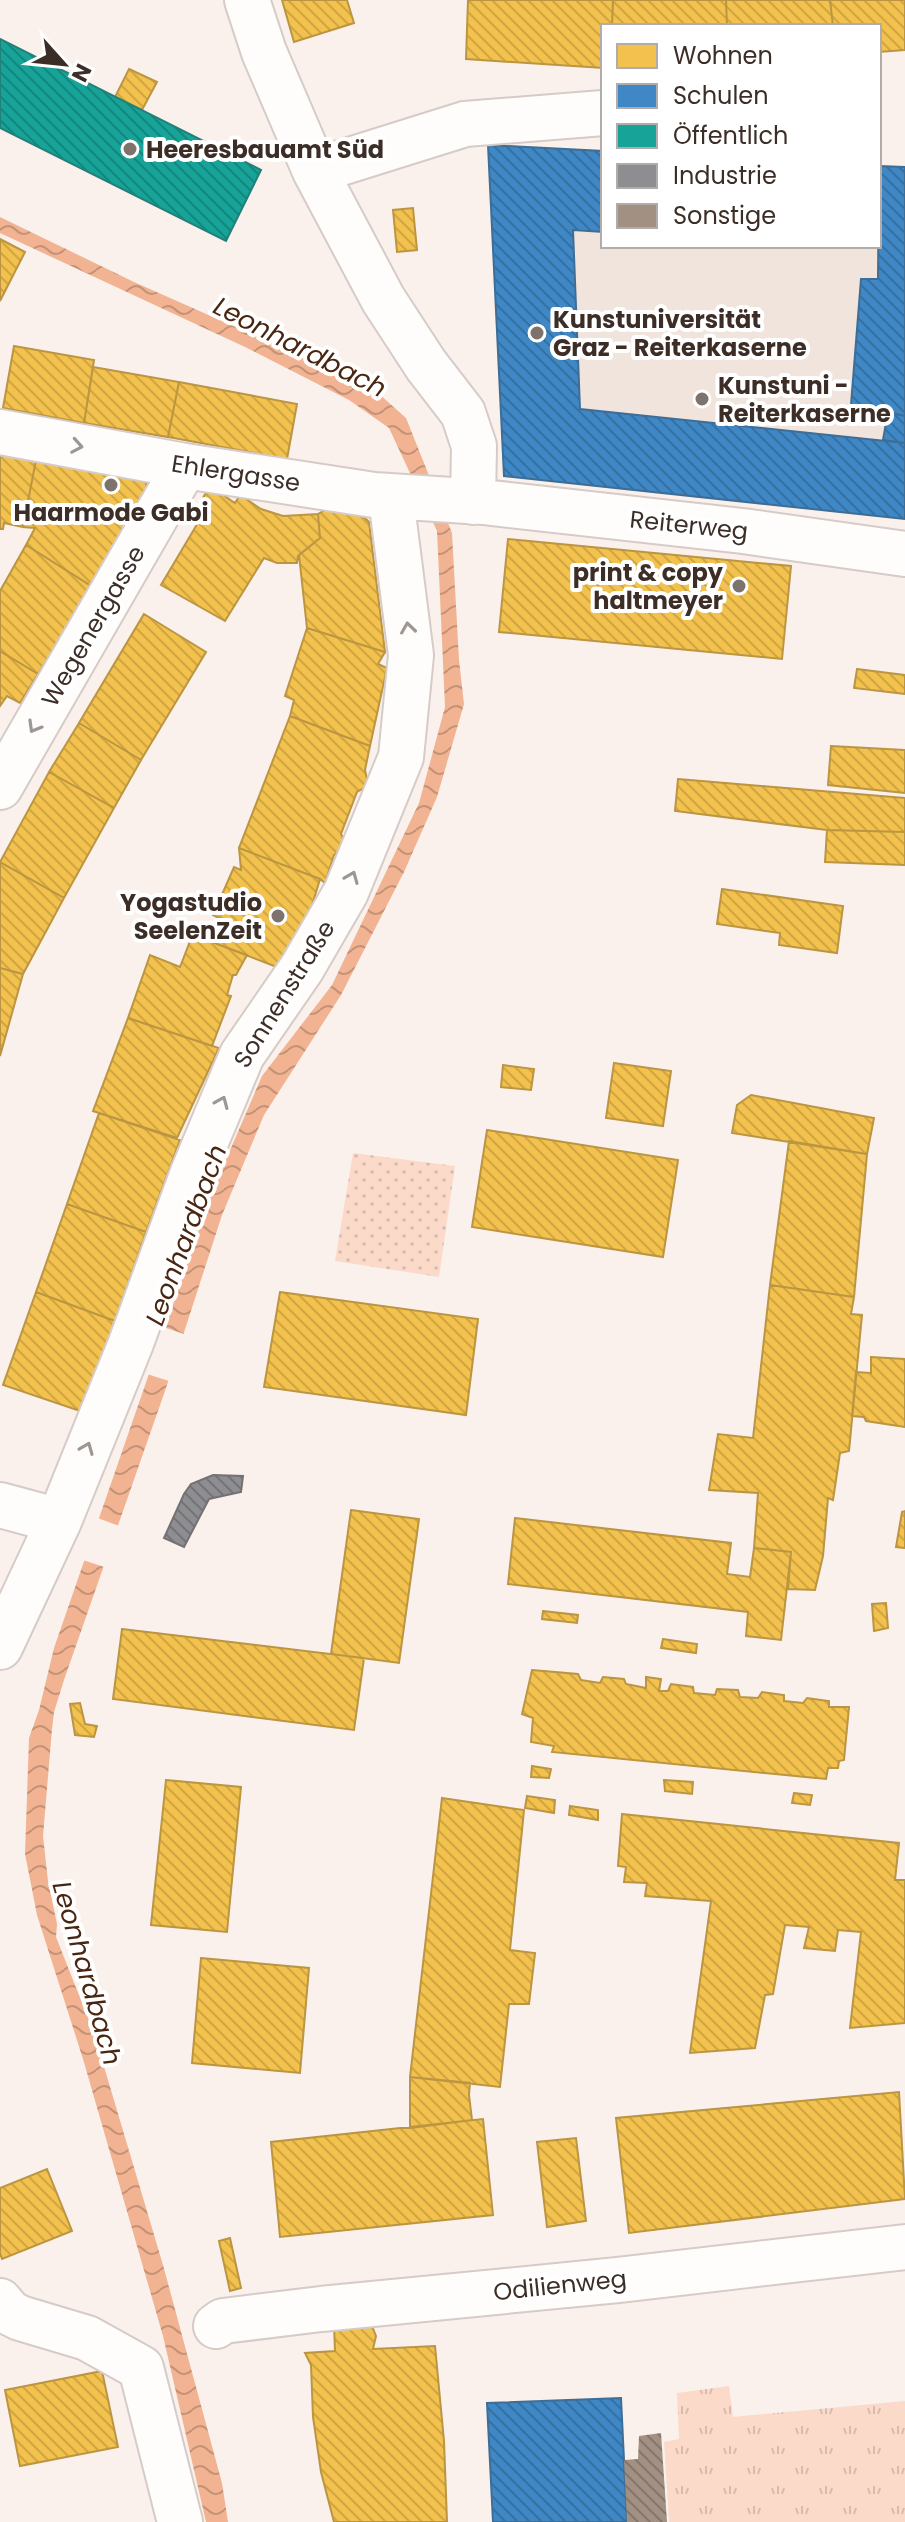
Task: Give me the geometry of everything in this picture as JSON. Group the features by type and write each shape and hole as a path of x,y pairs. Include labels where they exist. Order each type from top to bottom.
{"street":[{"path":"247,0 264,52 315,171 383,299 426,365 463,413 474,446 462,501"},
{"path":"315,171 465,124 601,113"},
{"name":"Ehlergasse","path":"0,432 185,466 399,498 462,501"},
{"name":"Wegenergasse","path":"0,787 185,466"},
{"name":"Sonnenstraße","path":"0,1647 59,1521 131,1343 192,1175 242,1055 302,968 346,892 401,757 411,655 399,498"},
{"name":"Reiterweg","path":"462,501 743,531 905,554"},
{"path":"0,1505 59,1521"},
{"name":"Odilienweg","path":"216,2326 223,2321 321,2309 628,2279 905,2247"},
{"path":"0,2301 10,2313 20,2318 87,2338 141,2368 180,2522"}],"shaded area":[{"name":"Kunstuni - Reiterkaserne","path":"488,145 601,151 601,248 881,248 905,167 905,519 504,476"}],"green space":[{"path":"353,1153 455,1166 439,1277 335,1261"},
{"path":"729,2386 733,2417 905,2401 905,2522 669,2522 664,2442 679,2439 677,2393"}],"water":[{"name":"Leonhardbach","path":"0,217 378,393 406,418 452,533 464,704 437,797 404,872 341,995 264,1115 222,1215 166,1388 64,1680 52,1729 43,1836 57,1924 56,1937 94,2033 163,2265 222,2483 228,2522 206,2522 163,2336 83,2059 37,1915 25,1854 29,1738 54,1648 212,1192 262,1076 332,985 419,803 445,707 437,531 389,428 349,400 245,347 0,233"}],"pier":[{"path":"160,1326 187,1335 172,1382 144,1373"},
{"path":"95,1517 122,1527 107,1568 80,1559"}],"building: Wohnen":[{"path":"282,0 347,0 354,23 294,42"},
{"path":"468,0 613,0 612,24 601,24 601,68 466,59"},
{"path":"613,0 726,0 727,24 612,24"},
{"path":"726,0 830,0 833,24 727,24"},
{"path":"830,0 905,0 905,50 881,52 881,24 833,24"},
{"path":"129,69 157,82 142,110 115,97"},
{"path":"413,208 417,250 397,252 393,210"},
{"path":"0,239 25,252 0,301"},
{"path":"14,346 94,360 84,423 3,408"},
{"path":"93,367 179,382 168,437 84,423"},
{"path":"179,382 297,404 287,459 168,437"},
{"path":"0,453 36,460 23,527 4,523 3,529 0,529"},
{"path":"36,460 139,477 146,483 148,494 93,587 26,545 35,528 23,527"},
{"path":"217,491 235,503 240,495 261,509 283,516 318,514 320,538 298,556 297,563 277,563 264,558 225,621 161,585 199,521 196,512 205,494"},
{"path":"327,509 363,516 369,522 385,652 307,628 299,555 320,538 318,514"},
{"path":"508,539 791,566 782,659 499,632"},
{"path":"26,545 93,587 38,674 0,651 0,591"},
{"path":"144,614 206,652 141,760 79,723"},
{"path":"307,628 385,652 378,664 387,668 370,746 290,716 294,700 285,696"},
{"path":"0,651 38,674 20,703 7,696 0,706"},
{"path":"857,669 905,675 905,694 854,688"},
{"path":"290,716 370,746 365,770 367,779 364,788 357,792 341,834 345,842 342,851 334,855 325,883 239,848"},
{"path":"79,723 141,760 114,808 49,772"},
{"path":"831,746 905,750 905,793 828,785"},
{"path":"49,772 114,808 64,898 0,862"},
{"path":"678,779 905,798 905,832 827,830 675,811"},
{"path":"827,830 905,832 905,865 825,862"},
{"path":"239,848 320,879 296,958 282,969 209,941 219,918 213,915 234,867 241,870"},
{"path":"0,862 64,898 23,974 0,968"},
{"path":"722,889 843,906 837,953 779,945 780,933 717,924"},
{"path":"194,931 209,941 247,955 236,975 233,975 227,995 231,996 212,1046 128,1018 150,955 180,967"},
{"path":"0,968 23,974 0,1056"},
{"path":"128,1018 219,1048 177,1138 93,1111"},
{"path":"614,1063 671,1071 663,1126 606,1118"},
{"path":"503,1065 534,1069 531,1090 501,1087"},
{"path":"751,1095 874,1118 867,1154 732,1133 737,1105"},
{"path":"99,1113 180,1140 146,1232 67,1204"},
{"path":"487,1130 678,1160 663,1257 472,1227"},
{"path":"789,1141 867,1154 854,1297 770,1285"},
{"path":"67,1204 146,1232 115,1321 36,1292"},
{"path":"770,1285 854,1297 851,1314 862,1315 849,1451 840,1453 833,1500 828,1498 823,1556 815,1590 788,1589 791,1552 754,1548 758,1493 709,1490 718,1434 753,1438"},
{"path":"36,1292 115,1321 83,1412 3,1385"},
{"path":"280,1292 478,1319 466,1415 264,1387"},
{"path":"871,1357 905,1359 905,1427 852,1416 856,1372 871,1373"},
{"path":"351,1510 419,1519 399,1663 331,1654"},
{"path":"905,1511 905,1548 896,1547 902,1512"},
{"path":"515,1518 731,1543 727,1574 750,1577 754,1548 791,1552 781,1640 746,1636 748,1612 508,1584"},
{"path":"886,1603 888,1628 874,1631 872,1604"},
{"path":"543,1611 578,1615 577,1623 542,1619"},
{"path":"122,1629 364,1658 354,1730 113,1699"},
{"path":"663,1639 697,1644 696,1653 661,1648"},
{"path":"532,1670 578,1674 581,1680 600,1683 603,1677 624,1679 626,1684 646,1688 646,1677 661,1679 659,1691 668,1691 671,1684 693,1687 694,1693 715,1695 717,1689 738,1690 740,1697 758,1698 762,1692 784,1695 784,1701 803,1703 807,1698 829,1701 829,1707 849,1707 844,1760 839,1761 838,1768 828,1768 826,1779 552,1752 554,1746 531,1742 533,1718 522,1714"},
{"path":"80,1703 85,1724 97,1726 94,1737 75,1735 70,1704"},
{"path":"532,1766 551,1769 549,1778 531,1777"},
{"path":"166,1780 241,1787 227,1932 151,1925"},
{"path":"664,1780 693,1782 692,1794 665,1791"},
{"path":"794,1793 812,1795 810,1805 792,1803"},
{"path":"527,1796 555,1800 554,1813 525,1808"},
{"path":"442,1798 524,1810 510,1950 535,1953 529,2004 509,2004 500,2087 410,2077"},
{"path":"570,1806 598,1810 598,1820 569,1815"},
{"path":"622,1814 899,1843 895,1880 905,1880 905,2023 850,2028 861,1932 838,1930 835,1951 804,1948 809,1927 785,1925 773,1994 765,1995 755,2048 690,2053 711,1901 645,1896 647,1883 624,1882 626,1867 618,1866"},
{"path":"201,1958 309,1968 300,2073 192,2063"},
{"path":"410,2077 470,2083 472,2120 410,2128"},
{"path":"899,2092 905,2199 629,2233 616,2118"},
{"path":"483,2119 493,2215 280,2237 271,2142"},
{"path":"576,2138 586,2221 547,2227 537,2142"},
{"path":"47,2169 72,2231 2,2259 0,2188"},
{"path":"230,2238 241,2288 230,2291 219,2241"},
{"path":"370,2321 376,2336 373,2349 435,2346 444,2441 447,2522 334,2522 321,2472 313,2417 311,2365 305,2353 335,2351 334,2325"},
{"path":"102,2371 118,2447 20,2466 5,2390"}],"building: Schulen":[{"name":"Kunstuniversität Graz - Reiterkaserne","path":"488,145 601,151 601,232 573,230 580,409 905,443 905,519 504,476"},
{"name":"Kunstuniversität Graz - Reiterkaserne","path":"881,166 905,167 905,416 851,405 861,279 878,279"},
{"path":"888,412 905,416 905,443 883,440"},
{"path":"621,2398 627,2522 493,2522 487,2403"}],"building: Öffentlich":[{"name":"Heeresbauamt Süd","path":"0,39 261,170 226,241 0,128"}],"building: Industrie":[{"path":"213,1475 243,1476 241,1492 209,1499 184,1547 164,1538 191,1484"}],"building: Sonstige":[{"path":"661,2433 667,2522 627,2522 624,2460 638,2459 639,2436"}],"place":[{"name":"Heeresbauamt Süd","path":"130,149"},
{"name":"Kunstuniversität Graz - Reiterkaserne","path":"537,333"},
{"name":"Kunstuni - Reiterkaserne","path":"702,399"},
{"name":"Haarmode Gabi","path":"111,485"},
{"name":"print & copy haltmeyer","path":"739,586"},
{"name":"Yogastudio SeelenZeit","path":"278,916"}]}
